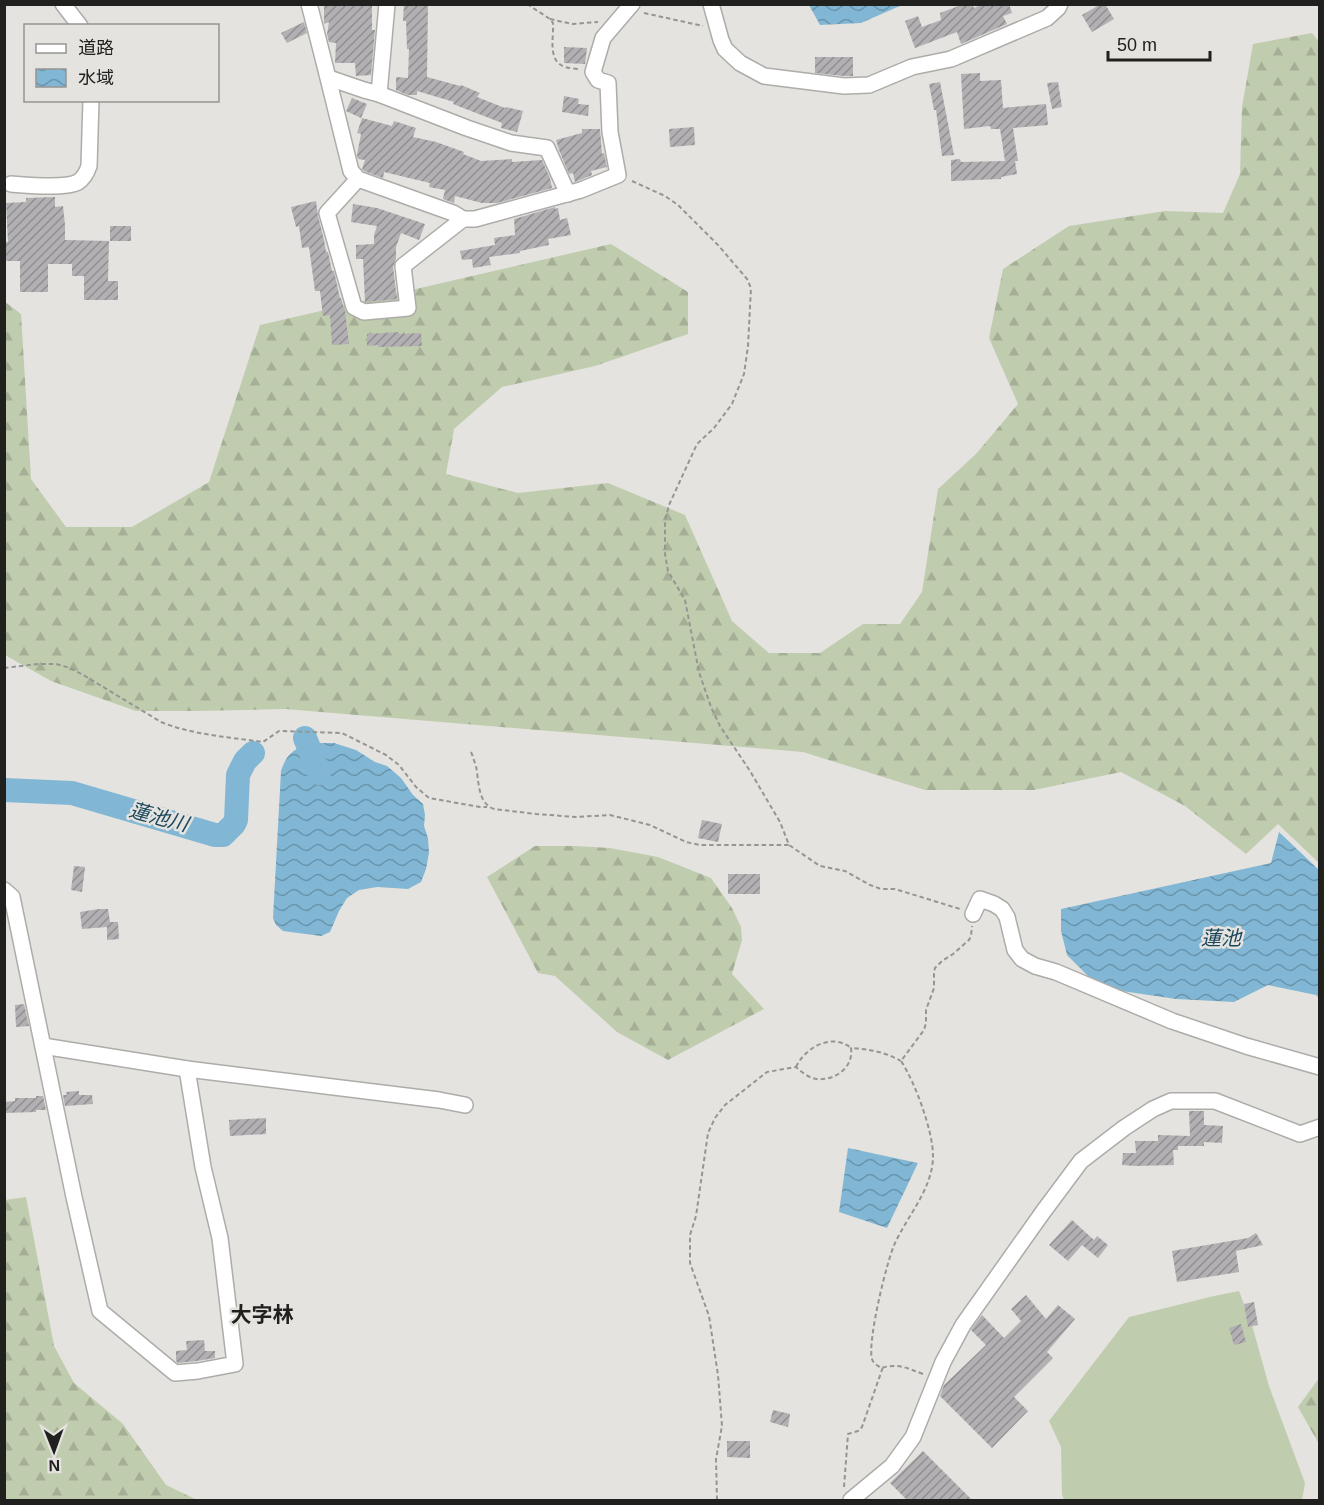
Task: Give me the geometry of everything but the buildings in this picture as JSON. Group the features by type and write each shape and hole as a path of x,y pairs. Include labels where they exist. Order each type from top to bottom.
{"street":[{"path":"63,4 78,24"},
{"path":"309,4 351,171 357,179 453,213 463,219 475,219 568,194 618,175 610,132 608,83 598,80 593,72 603,38 631,6"},
{"path":"379,94 387,4"},
{"path":"711,4 725,49 740,63 764,76 844,86 869,85 912,67 951,59 1047,18 1060,4"},
{"path":"329,78 511,143 546,148 568,194"},
{"path":"11,184 68,186 78,182 86,174 89,166 91,102"},
{"path":"357,179 327,213 354,307 364,312 408,309 403,266 463,219"},
{"path":"4,890 12,897 100,1311 175,1373 235,1364 220,1238 203,1167 187,1069"},
{"path":"973,914 980,899 1002,909 1007,917 1015,950 1022,959 1035,966 1056,972 1172,1021 1246,1046 1320,1067"},
{"path":"43,1046 187,1069 465,1105"},
{"path":"847,1496 892,1466 913,1437 943,1362 963,1325 1081,1161 1124,1128 1153,1109 1172,1101 1215,1101 1300,1134 1320,1127"}],"path":[{"path":"527,4 550,19 572,24 618,20"},
{"path":"631,6 632,10 718,28"},
{"path":"550,19 553,27 553,55 558,63 563,67 593,72"},
{"path":"618,175 665,196 678,205 719,246 747,279 751,288 744,374 732,404 714,428 697,444 669,505 665,520 665,554 669,571 685,600 699,672 711,707 720,726 780,822 789,845"},
{"path":"4,668 38,664 56,664 70,668 173,727 263,742 279,731 342,733 386,755 399,765 416,787 429,798 536,814 576,817 610,815 650,825 686,842 700,845 789,845 820,866 845,871 870,885 905,892 973,914 969,940 942,961 934,972 934,988 926,1010 924,1030 901,1061"},
{"path":"471,752 482,798 487,807"},
{"path":"796,1067 800,1058 810,1049 821,1043 839,1042 851,1048 883,1052 901,1061 906,1068 928,1126 933,1155 929,1180 889,1258 871,1339 873,1362 881,1368 891,1365 900,1366 936,1380"},
{"path":"796,1067 805,1075 816,1079 828,1078 845,1070 850,1062 851,1048"},
{"path":"717,1500 716,1459 722,1426 718,1375 709,1316 690,1263 690,1236 696,1216 708,1133 715,1118 725,1106 767,1072 796,1067"},
{"path":"847,1496 848,1434 858,1431 862,1426 883,1367"}],"green space":[{"path":"1312,33 1320,43 1319,862 1278,824 1246,854 1185,806 1121,772 1034,790 925,790 803,752 285,709 136,711 51,681 5,655 4,301 21,314 31,479 66,527 132,527 209,482 260,325 611,244 688,292 688,334 595,366 502,387 454,429 446,474 518,493 608,483 685,515 732,621 769,653 820,653 863,624 900,624 922,592 938,489 976,454 1018,404 989,338 1003,269 1069,226 1165,211 1223,213 1240,174 1242,107 1253,44"},
{"path":"535,846 610,848 658,857 711,878 732,908 741,927 742,940 732,974 764,1009 668,1060 617,1032 555,976 538,973 487,877"},
{"path":"26,1197 54,1346 74,1383 123,1424 166,1485 197,1500 5,1500 5,1200"},
{"path":"1239,1291 1252,1325 1269,1386 1305,1483 1302,1500 1064,1500 1061,1447 1049,1421 1129,1317"},
{"path":"1320,1378 1319,1444 1298,1407"}],"water":[{"path":"809,5 902,5 861,23 820,25"},
{"path":"310,743 334,743 356,750 375,762 387,766 401,778 413,795 423,804 429,853 421,882 408,889 377,887 359,890 347,898 330,932 321,936 283,931 276,925 273,918 281,771 291,753"},
{"name":"蓮池","path":"1279,832 1319,870 1319,998 1316,995 1268,985 1234,1002 1176,999 1115,990 1089,977 1067,955 1061,931 1061,909 1271,863"},
{"path":"848,1148 918,1163 887,1228 839,1212"}],"waterway":[{"name":"蓮池川","path":"305,738 319,773"},
{"name":"蓮池川","path":"4,790 72,793 215,835 223,835 236,820 238,775 245,761 253,753"}],"district":[{"name":"大字林","path":"262,1314"}]}
